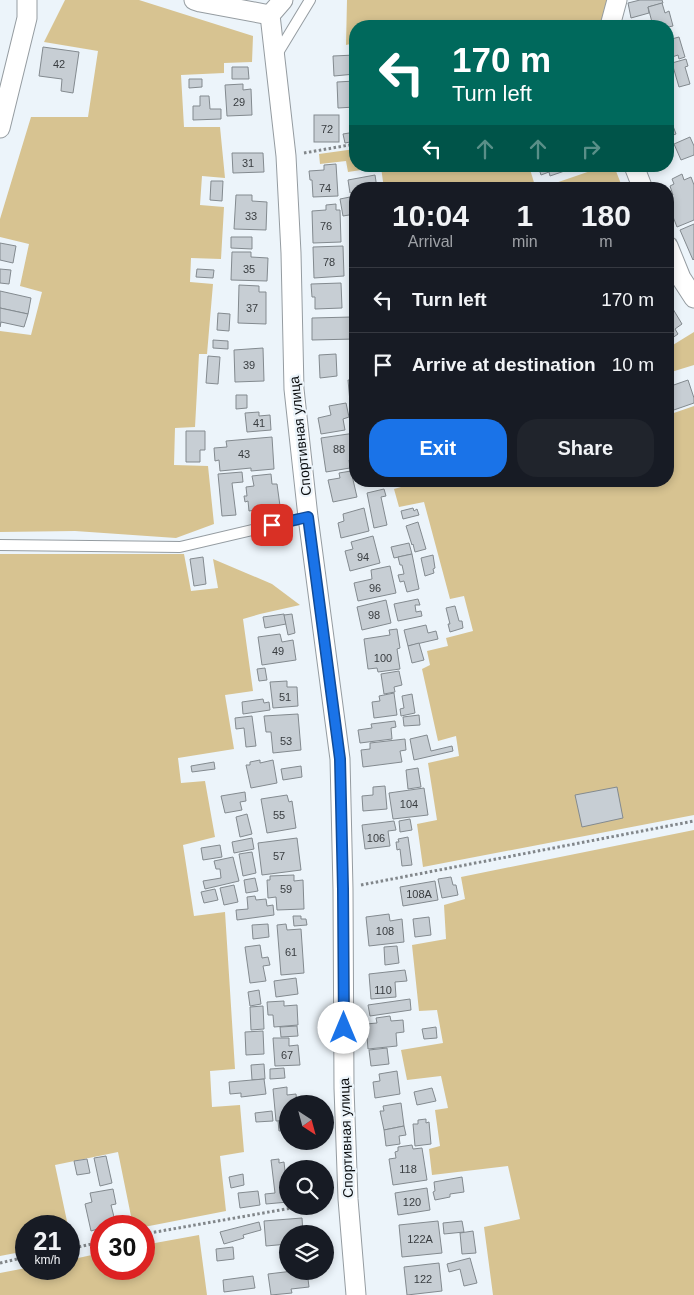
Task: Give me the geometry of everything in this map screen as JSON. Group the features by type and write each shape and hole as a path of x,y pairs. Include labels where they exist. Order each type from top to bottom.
{"street":[{"path":"0,128 27,18 26,0"},
{"path":"194,0 270,15 283,0"},
{"path":"612,20 617,0"},
{"name":"Спортивная улица","path":"270,15 286,156 291,253 294,389 308,517 340,759 344,1097 348,1198 356,1295"},
{"path":"674,261 681,278 694,298"}],"lane":[{"path":"275,57 310,0"},
{"path":"0,546 180,547 308,517"}],"path":[{"path":"286,156 349,145"},
{"path":"343,889 694,821"},
{"path":"155,1232 279,1210"},
{"path":"0,1263 15,1260"}],"shaded area":[{"path":"65,0 139,0 253,36 252,62 224,63 224,73 181,75 184,127 220,127 225,178 202,176 200,205 224,207 221,259 191,258 190,282 213,284 207,354 199,354 195,427 175,428 174,465 208,466 214,524 176,538 75,531 0,532 0,331 31,335 42,292 20,286 29,244 0,237 0,219 31,117 88,117 98,51 44,42"},
{"path":"347,0 610,0 605,20 349,20 349,44 346,45"},
{"path":"349,150 349,172 346,161 320,164 319,154"},
{"path":"382,172 531,172 534,182 383,182"},
{"path":"588,172 616,172 620,182 558,182"},
{"path":"694,332 694,365 674,371 674,344"},
{"path":"694,406 694,815 423,867 417,824 437,820 428,763 459,756 456,736 438,741 422,669 430,665 427,651 448,646 446,638 473,631 464,596 450,599 424,502 399,507 394,489 401,487 674,487 674,413"},
{"path":"0,554 184,554 191,591 218,588 213,559 272,584 300,605 243,619 253,691 225,695 234,749 178,758 181,783 205,781 215,837 183,845 194,916 225,912 235,1069 210,1071 212,1107 240,1105 244,1152 220,1156 226,1211 155,1225 155,1215 131,1215 118,1152 55,1165 66,1215 15,1215 15,1253 0,1256"},
{"path":"694,830 694,1295 493,1295 484,1227 520,1219 508,1166 432,1175 429,1149 440,1146 435,1110 448,1108 441,1076 407,1080 401,1050 443,1043 437,1010 419,1011 412,945 446,939 444,905 465,899 461,877"},
{"path":"199,1235 207,1295 0,1295 0,1273 15,1270 15,1280 80,1280 80,1258 90,1255 90,1280 155,1280 155,1243"}],"building":[{"path":"640,0 662,0 663,3 648,7 649,13 631,18 628,3"},
{"path":"662,3 665,13 669,11 671,20 651,20 648,7"},
{"path":"679,37 685,57 679,59 678,55 674,56 674,38"},
{"path":"43,47 79,52 73,93 61,91 62,79 39,76"},
{"path":"349,55 349,75 334,76 333,56"},
{"path":"686,59 688,66 685,67 690,84 679,87 674,62"},
{"path":"232,67 248,67 249,79 232,79"},
{"path":"189,79 202,79 202,87 189,88"},
{"path":"349,81 349,107 338,108 337,82"},
{"path":"243,84 243,90 251,89 252,115 227,116 225,85"},
{"path":"200,96 209,96 210,109 221,109 221,119 193,120 193,106 200,106"},
{"path":"314,115 339,115 339,142 314,142"},
{"path":"349,133 349,142 345,143 343,134"},
{"path":"690,137 694,146 694,155 681,160 674,144"},
{"path":"232,153 263,153 264,172 233,173"},
{"path":"336,164 338,196 313,197 312,180 310,180 309,171 324,170 324,165"},
{"path":"549,172 562,172 550,176"},
{"path":"682,174 684,180 691,177 694,185 694,220 677,227 674,219 674,182 672,179"},
{"path":"375,175 376,182 349,182 349,186 348,180"},
{"path":"211,181 223,181 222,201 210,200"},
{"path":"236,195 252,195 252,201 267,202 266,230 234,229"},
{"path":"349,197 349,215 343,216 340,199"},
{"path":"336,204 336,210 340,210 341,242 313,243 312,211 326,210 326,205"},
{"path":"694,224 694,259 693,260 680,230"},
{"path":"231,237 252,237 252,249 231,248"},
{"path":"0,243 16,246 13,263 0,260"},
{"path":"343,246 344,276 314,278 313,247"},
{"path":"232,252 251,252 251,257 268,258 267,281 231,280"},
{"path":"0,269 11,270 9,284 0,283"},
{"path":"197,269 214,270 213,278 196,277"},
{"path":"341,283 342,308 315,309 315,297 312,297 311,284"},
{"path":"239,285 259,286 259,292 266,292 266,324 238,323"},
{"path":"0,291 31,298 28,314 0,308"},
{"path":"0,308 28,314 24,327 1,322 0,327"},
{"path":"674,311 682,324 675,329 678,334 674,337"},
{"path":"218,313 230,314 229,331 217,330"},
{"path":"349,317 349,339 312,340 312,318"},
{"path":"213,340 228,341 228,349 213,348"},
{"path":"263,348 264,381 235,382 234,350"},
{"path":"336,354 337,376 320,378 319,355"},
{"path":"208,356 220,357 218,384 206,383"},
{"path":"688,380 694,403 674,410 674,385"},
{"path":"236,395 247,395 247,408 236,409"},
{"path":"346,403 349,417 343,419 345,430 321,434 318,418 331,415 329,406"},
{"path":"259,412 259,416 270,415 271,430 247,432 245,413"},
{"path":"186,431 205,431 205,450 200,450 200,462 186,462"},
{"path":"349,434 349,468 326,472 321,438"},
{"path":"272,437 274,469 251,471 251,468 220,471 219,460 215,461 214,448 227,447 226,441"},
{"path":"349,471 349,487 355,487 357,497 333,502 328,480 340,478 339,473"},
{"path":"242,472 243,482 232,483 236,515 222,516 218,474"},
{"path":"271,474 272,484 277,484 280,506 249,511 248,501 245,502 244,496 247,496 246,487 254,486 252,476"},
{"path":"384,489 386,496 381,497 387,525 374,528 367,493"},
{"path":"364,508 369,531 341,538 338,523 344,521 343,514"},
{"path":"413,508 414,511 417,509 419,515 403,519 401,511"},
{"path":"418,522 426,549 415,552 406,526"},
{"path":"373,536 380,563 350,571 345,551 353,549 351,542"},
{"path":"409,543 412,554 394,558 391,547"},
{"path":"412,554 419,589 407,592 404,581 400,582 398,575 404,574 398,557"},
{"path":"433,555 434,573 425,576 421,558"},
{"path":"203,557 206,584 194,586 190,559"},
{"path":"390,566 396,593 358,601 354,583 372,579 371,570"},
{"path":"418,599 420,605 415,605 416,612 421,611 422,616 398,621 394,604"},
{"path":"386,600 391,623 362,630 357,607"},
{"path":"455,606 463,628 450,632 446,608"},
{"path":"284,614 286,624 265,628 263,617"},
{"path":"292,614 295,633 288,635 284,615"},
{"path":"426,625 428,633 436,631 438,639 408,646 404,630"},
{"path":"397,629 400,648 397,649 400,669 378,672 377,668 368,669 364,639 390,635 389,630"},
{"path":"280,634 282,642 293,640 296,660 262,665 258,637"},
{"path":"419,643 424,660 412,663 408,646"},
{"path":"265,668 267,680 259,681 257,669"},
{"path":"399,671 402,685 394,687 395,692 384,694 381,674"},
{"path":"287,681 287,687 297,687 298,706 273,708 270,682"},
{"path":"394,693 397,715 374,718 372,702 380,701 379,696"},
{"path":"412,694 415,713 401,716 400,709 404,708 402,696"},
{"path":"263,699 264,703 269,702 270,710 243,714 242,702"},
{"path":"298,714 301,750 273,753 271,732 266,732 264,716"},
{"path":"419,715 420,725 404,726 403,717"},
{"path":"252,716 256,746 246,747 244,728 236,729 235,718"},
{"path":"395,721 396,727 391,728 392,739 360,743 358,730 372,728 371,724"},
{"path":"427,735 431,751 452,746 453,751 414,760 410,739"},
{"path":"405,739 406,750 400,751 402,762 363,767 361,750 370,749 370,743"},
{"path":"260,760 260,763 273,760 277,783 251,788 246,765"},
{"path":"214,762 215,769 192,772 191,766"},
{"path":"301,766 302,777 283,780 281,769"},
{"path":"418,768 421,787 408,789 406,770"},
{"path":"385,786 387,809 363,811 362,796 373,795 373,787"},
{"path":"617,787 623,818 582,827 575,795"},
{"path":"424,788 428,815 393,819 389,793"},
{"path":"245,792 246,801 240,802 242,810 225,813 221,796"},
{"path":"287,795 289,802 292,801 296,828 267,833 261,799"},
{"path":"247,814 252,834 240,837 236,817"},
{"path":"410,819 412,830 400,832 399,821"},
{"path":"394,821 396,830 388,831 390,846 365,849 362,825"},
{"path":"408,837 412,865 402,866 400,849 397,850 396,842 399,842 398,839"},
{"path":"252,838 254,849 234,853 232,842"},
{"path":"297,838 301,870 262,875 258,843"},
{"path":"220,845 222,857 203,860 201,848"},
{"path":"252,852 256,873 243,876 239,854"},
{"path":"233,857 239,881 205,889 203,881 221,878 220,869 216,869 214,861"},
{"path":"294,875 294,881 303,880 304,909 277,910 276,897 268,898 267,880 270,880 270,876"},
{"path":"451,877 453,885 456,885 458,895 442,898 438,879"},
{"path":"255,878 258,891 246,893 244,880"},
{"path":"435,881 438,900 403,906 400,887"},
{"path":"234,885 238,902 224,905 220,888"},
{"path":"215,889 218,900 204,903 201,892"},
{"path":"255,896 256,900 266,899 267,906 273,905 274,915 237,920 236,910 248,909 247,897"},
{"path":"389,914 390,921 402,919 404,942 369,946 366,917"},
{"path":"293,916 301,916 301,919 306,919 307,925 294,926"},
{"path":"429,917 431,935 415,937 413,919"},
{"path":"268,924 269,937 253,939 252,925"},
{"path":"286,924 287,930 301,929 304,973 281,975 277,925"},
{"path":"260,945 262,958 268,957 270,965 263,966 266,981 250,983 245,947"},
{"path":"397,946 399,963 385,965 384,947"},
{"path":"405,970 407,981 395,982 396,997 371,999 369,974"},
{"path":"296,978 298,994 276,997 274,981"},
{"path":"259,990 261,1004 250,1006 248,992"},
{"path":"410,999 411,1010 370,1016 368,1005"},
{"path":"284,1001 284,1006 297,1005 298,1025 274,1027 273,1015 268,1015 267,1002"},
{"path":"263,1006 264,1029 251,1030 250,1007"},
{"path":"390,1016 391,1021 403,1020 404,1032 396,1033 397,1046 368,1049 366,1024 377,1023 376,1018"},
{"path":"297,1026 298,1036 281,1037 280,1027"},
{"path":"436,1027 437,1038 424,1039 422,1029"},
{"path":"263,1031 264,1054 246,1055 245,1032"},
{"path":"273,1038 289,1038 289,1046 298,1045 300,1065 275,1066"},
{"path":"387,1048 389,1064 371,1066 369,1050"},
{"path":"264,1064 265,1079 252,1080 251,1065"},
{"path":"284,1068 285,1078 270,1079 270,1069"},
{"path":"397,1071 400,1094 375,1098 373,1082 380,1081 379,1074"},
{"path":"264,1079 266,1094 241,1097 241,1093 230,1094 229,1082"},
{"path":"287,1087 287,1095 279,1095 279,1121 276,1121 273,1089"},
{"path":"432,1088 436,1101 417,1105 414,1092"},
{"path":"401,1103 404,1126 384,1130 380,1111 384,1111 383,1106"},
{"path":"272,1111 273,1121 256,1122 255,1113"},
{"path":"426,1119 426,1123 429,1122 431,1144 415,1146 413,1124 418,1124 418,1120"},
{"path":"404,1126 406,1135 399,1136 400,1144 386,1146 384,1130"},
{"path":"412,1145 413,1149 422,1148 427,1180 393,1185 389,1159 396,1158 395,1152 398,1151 398,1147"},
{"path":"106,1156 112,1183 100,1186 94,1158"},
{"path":"87,1159 90,1173 77,1175 74,1161"},
{"path":"279,1159 279,1203 266,1204 265,1194 275,1193 271,1160"},
{"path":"243,1174 244,1185 231,1188 229,1177"},
{"path":"462,1177 464,1192 450,1194 450,1197 435,1200 433,1192 435,1191 434,1182"},
{"path":"427,1188 430,1210 398,1215 395,1193"},
{"path":"113,1189 116,1204 111,1205 114,1215 90,1215 90,1226 85,1204 92,1202 90,1193"},
{"path":"258,1191 260,1205 240,1208 238,1193"},
{"path":"302,1218 302,1225 279,1225 279,1245 266,1246 264,1221"},
{"path":"438,1221 442,1253 402,1257 399,1225"},
{"path":"462,1221 464,1232 444,1234 443,1223"},
{"path":"259,1222 261,1230 243,1235 244,1238 224,1244 220,1232"},
{"path":"473,1231 476,1253 462,1254 460,1233"},
{"path":"233,1247 234,1259 217,1261 216,1249"},
{"path":"470,1258 477,1283 464,1286 460,1269 449,1272 447,1264"},
{"path":"439,1263 442,1291 407,1295 404,1267"},
{"path":"279,1273 279,1280 308,1280 309,1287 291,1289 292,1293 271,1295 268,1274"},
{"path":"253,1276 255,1288 224,1292 223,1280"}],"route":[{"path":"272,525 308,517 340,759 344,1028"}]}
